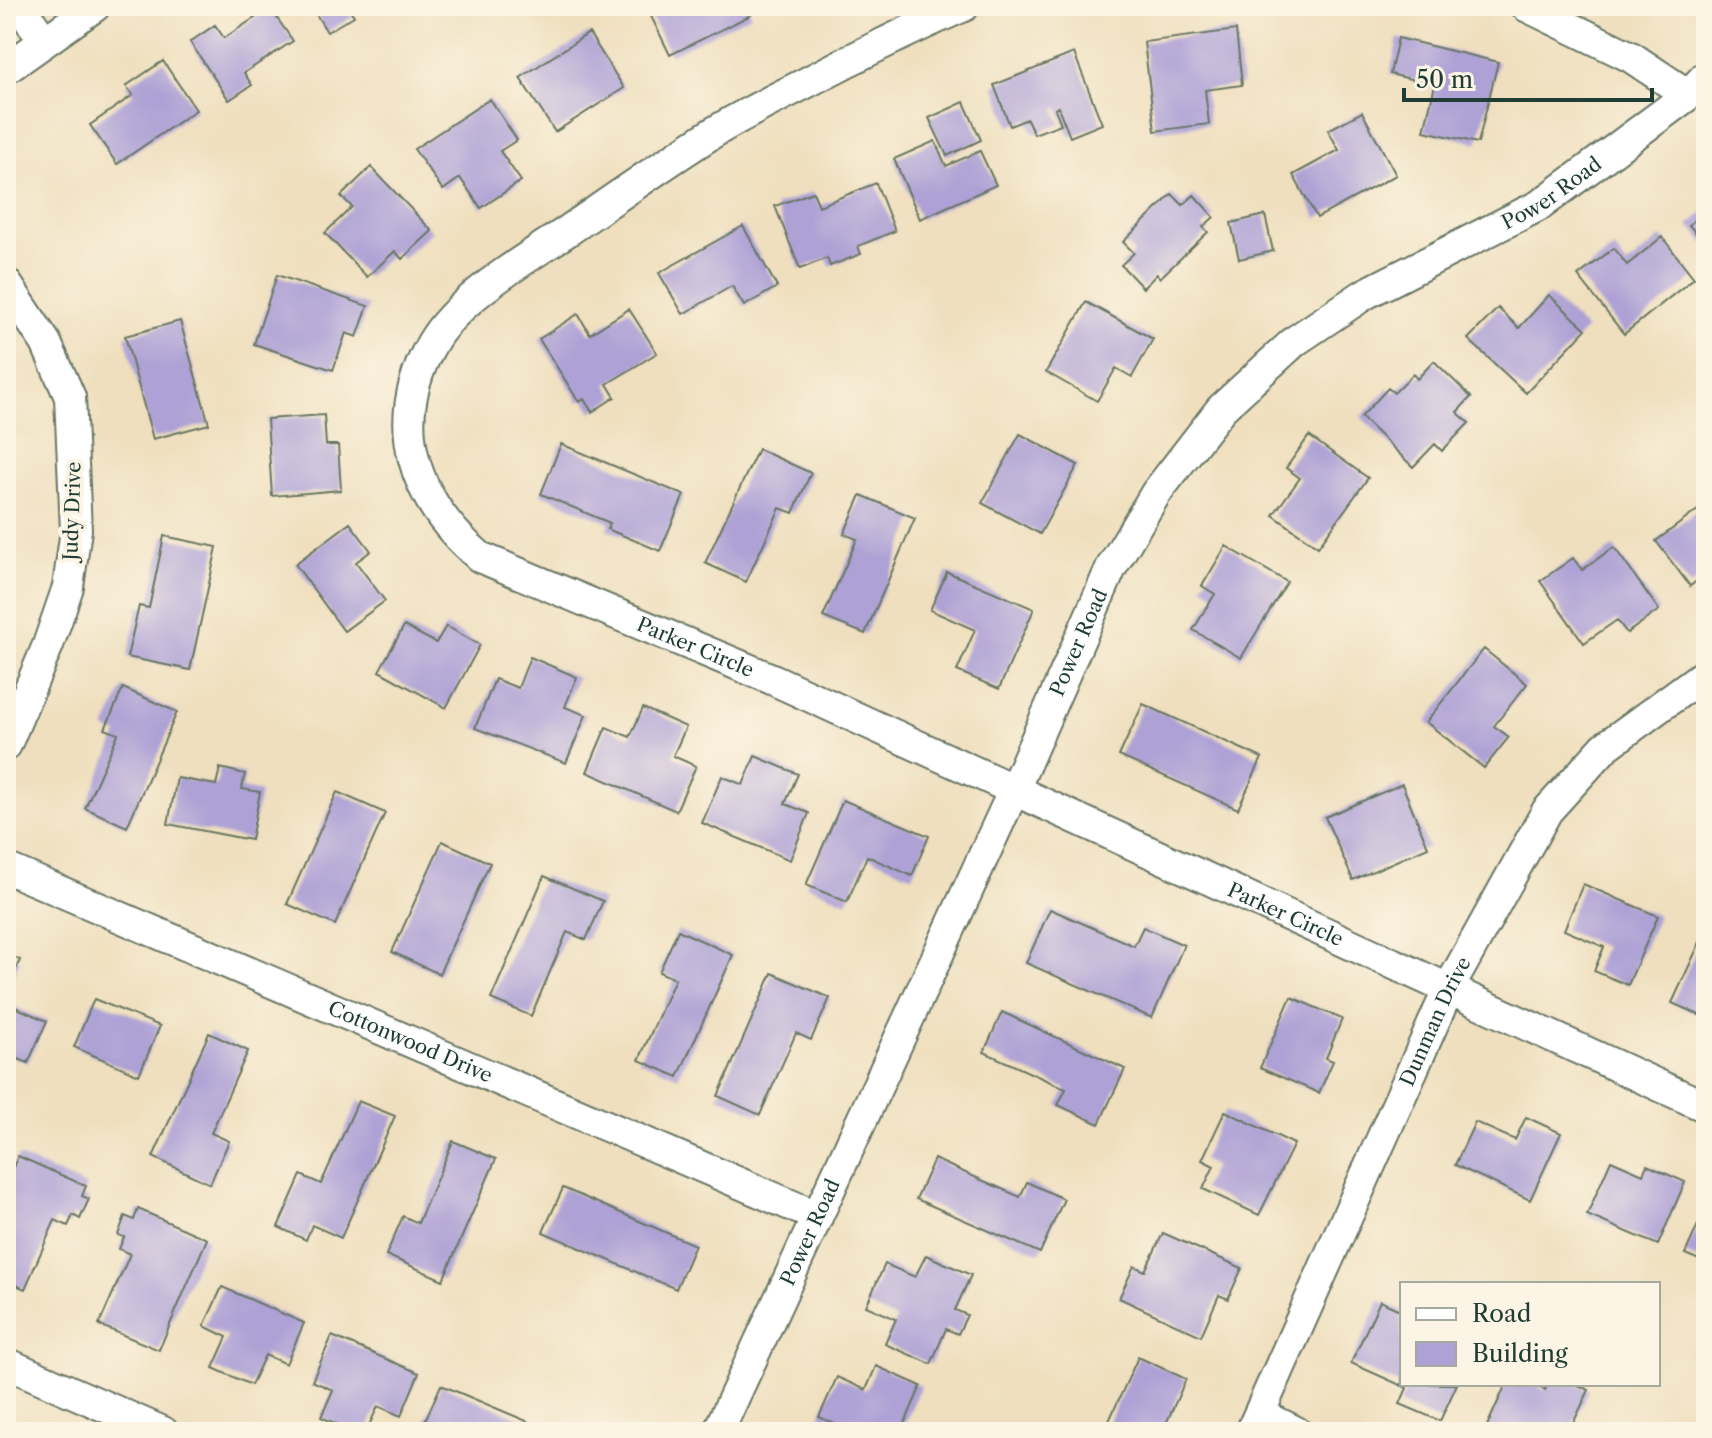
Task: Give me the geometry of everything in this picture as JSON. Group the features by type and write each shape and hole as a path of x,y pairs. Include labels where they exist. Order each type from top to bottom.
{"street":[{"path":"20,6 44,41"},
{"path":"6,69 95,6"},
{"name":"Parker Circle","path":"964,6 908,30 713,133 500,276 446,323 421,365 414,390 409,436 424,491 439,516 456,537 480,557 772,679 1706,1107"},
{"path":"1526,6 1697,86"},
{"name":"Power Road","path":"718,1432 1013,792 1111,568 1156,493 1221,409 1295,341 1365,294 1540,205 1697,86"},
{"name":"Judy Drive","path":"6,283 46,343 70,397 76,530 68,587 48,645 6,745"},
{"name":"Dunman Drive","path":"1256,1423 1449,988 1547,811 1605,747 1706,673"},
{"name":"Cottonwood Drive","path":"6,868 816,1216"},
{"path":"6,1363 163,1432"},
{"path":"1256,1423 1296,1432"}],"building":[{"path":"311,6 348,6 354,16 327,32"},
{"path":"646,6 747,6 751,15 670,55"},
{"path":"270,8 293,41 244,73 252,85 229,100 190,42 215,25 224,38"},
{"path":"1236,30 1242,85 1205,90 1209,124 1155,131 1144,42"},
{"path":"589,33 624,88 555,132 520,78"},
{"path":"1398,38 1498,62 1478,143 1424,131 1435,85 1390,74"},
{"path":"1074,53 1102,124 1070,137 1058,107 1055,109 1061,124 1034,134 1027,119 1010,126 994,85"},
{"path":"163,61 196,110 117,164 90,125 133,95 126,86"},
{"path":"490,99 517,140 500,151 521,181 481,208 460,178 443,190 414,149"},
{"path":"964,102 981,140 947,156 929,118"},
{"path":"1362,112 1396,175 1317,218 1293,175 1339,150 1328,130"},
{"path":"935,141 946,166 980,151 996,185 920,219 894,159"},
{"path":"371,167 432,231 402,259 395,251 367,277 325,233 352,207 341,196"},
{"path":"876,183 895,231 858,246 861,254 830,266 827,258 800,269 775,206 813,192 819,206"},
{"path":"1172,194 1183,205 1194,195 1214,217 1203,227 1208,232 1160,278 1157,274 1143,288 1121,265 1134,253 1123,242"},
{"path":"1706,210 1706,245 1689,225"},
{"path":"1265,215 1273,251 1239,259 1231,223"},
{"path":"743,226 777,287 744,306 732,286 683,314 659,273"},
{"path":"1662,237 1694,278 1624,334 1578,276 1614,248 1627,265"},
{"path":"277,275 368,306 357,337 346,333 333,370 254,344"},
{"path":"1549,295 1586,329 1526,393 1468,339 1498,308 1519,328"},
{"path":"1086,302 1153,339 1132,377 1116,368 1097,401 1046,372"},
{"path":"629,309 657,353 607,384 615,397 592,412 584,399 579,402 539,339 578,314 590,334"},
{"path":"180,321 209,424 153,439 125,336"},
{"path":"1434,361 1471,397 1457,412 1469,423 1442,451 1435,444 1413,467 1361,417 1388,388 1394,393 1413,374 1417,379"},
{"path":"324,415 326,445 338,445 341,490 272,496 267,419"},
{"path":"1020,434 1078,465 1040,534 982,503"},
{"path":"1309,436 1368,478 1318,547 1273,515 1300,478 1286,468"},
{"path":"561,444 684,495 660,551 607,529 610,523 541,494"},
{"path":"758,449 811,473 793,513 780,508 746,582 705,563"},
{"path":"861,495 915,518 865,634 823,617 857,539 844,534"},
{"path":"1706,504 1706,574 1690,586 1656,541"},
{"path":"350,523 371,551 356,562 385,601 344,631 295,564"},
{"path":"164,536 217,547 190,670 127,657 139,606 149,608"},
{"path":"1226,546 1287,582 1241,658 1193,630 1215,594 1202,586"},
{"path":"1614,547 1659,610 1627,633 1617,620 1584,643 1540,581 1573,558 1582,570"},
{"path":"947,572 1034,609 999,689 957,671 975,630 930,610"},
{"path":"404,626 436,643 446,626 480,645 446,708 379,671"},
{"path":"1484,649 1527,684 1494,726 1509,737 1484,768 1426,722"},
{"path":"530,657 577,677 565,707 586,715 566,763 475,728 495,679 518,688"},
{"path":"123,688 177,712 127,827 85,808 118,734 105,729"},
{"path":"1143,704 1262,758 1238,809 1119,756"},
{"path":"643,708 686,727 673,756 696,766 676,811 587,772 606,727 630,737"},
{"path":"755,756 798,774 785,804 809,813 790,860 702,823 722,776 743,785"},
{"path":"220,768 245,774 242,789 260,792 251,840 168,824 177,778 216,785"},
{"path":"1402,784 1428,847 1353,880 1325,817"},
{"path":"337,792 385,813 335,925 287,904"},
{"path":"843,800 929,836 912,876 867,856 847,902 806,885"},
{"path":"442,841 490,863 439,974 392,952"},
{"path":"544,876 603,901 586,940 567,932 531,1016 491,999"},
{"path":"1583,884 1658,916 1628,985 1594,971 1604,947 1564,930"},
{"path":"1050,909 1134,946 1143,927 1184,945 1152,1018 1026,963"},
{"path":"1706,929 1706,1018 1672,1003"},
{"path":"678,930 733,955 678,1077 639,1060 675,979 659,972"},
{"path":"6,954 20,960 6,993"},
{"path":"772,973 830,998 811,1040 796,1033 760,1115 718,1096"},
{"path":"1291,997 1342,1019 1326,1058 1333,1061 1319,1093 1260,1068"},
{"path":"94,999 160,1026 139,1075 74,1047"},
{"path":"6,1003 47,1021 28,1063 6,1054"},
{"path":"1002,1012 1125,1069 1099,1124 1058,1105 1066,1089 984,1052"},
{"path":"209,1033 248,1051 211,1133 229,1141 210,1184 153,1157"},
{"path":"358,1101 395,1116 341,1238 312,1225 306,1240 278,1227 301,1175 321,1184"},
{"path":"1225,1111 1294,1144 1259,1215 1203,1189 1214,1166 1202,1160"},
{"path":"1526,1117 1561,1133 1530,1200 1455,1165 1475,1122 1515,1140"},
{"path":"453,1141 496,1159 443,1280 386,1255 403,1216 418,1223"},
{"path":"18,1156 86,1186 82,1196 89,1199 80,1219 73,1215 68,1226 55,1220 25,1289 6,1281 6,1183"},
{"path":"934,1159 1020,1197 1027,1182 1064,1199 1040,1253 916,1199"},
{"path":"1611,1160 1643,1174 1647,1165 1685,1182 1658,1245 1587,1215"},
{"path":"563,1188 695,1245 676,1289 543,1232"},
{"path":"1706,1207 1706,1263 1685,1254"},
{"path":"138,1209 207,1239 159,1350 99,1325 130,1254 119,1249 124,1237 118,1235 125,1216 134,1220"},
{"path":"1163,1233 1242,1268 1228,1299 1219,1295 1201,1336 1119,1298 1134,1266 1145,1271"},
{"path":"926,1255 971,1275 955,1310 967,1315 958,1334 946,1329 931,1364 885,1344 896,1319 866,1306 885,1264 915,1277"},
{"path":"222,1287 304,1323 286,1364 265,1355 251,1385 213,1368 227,1337 204,1326"},
{"path":"1380,1301 1400,1310 1400,1385 1351,1363"},
{"path":"332,1336 419,1373 401,1416 378,1406 366,1432 355,1432 321,1417 333,1390 312,1381"},
{"path":"1138,1357 1186,1379 1165,1426 1179,1432 1104,1432"},
{"path":"876,1366 921,1386 901,1432 847,1432 819,1417 837,1377 866,1390"},
{"path":"441,1385 529,1422 525,1432 439,1432 423,1425"},
{"path":"1403,1386 1456,1386 1440,1421 1400,1404 1407,1388"},
{"path":"1505,1386 1536,1386 1545,1390 1547,1386 1580,1386 1589,1390 1569,1432 1502,1432 1487,1426"}]}
